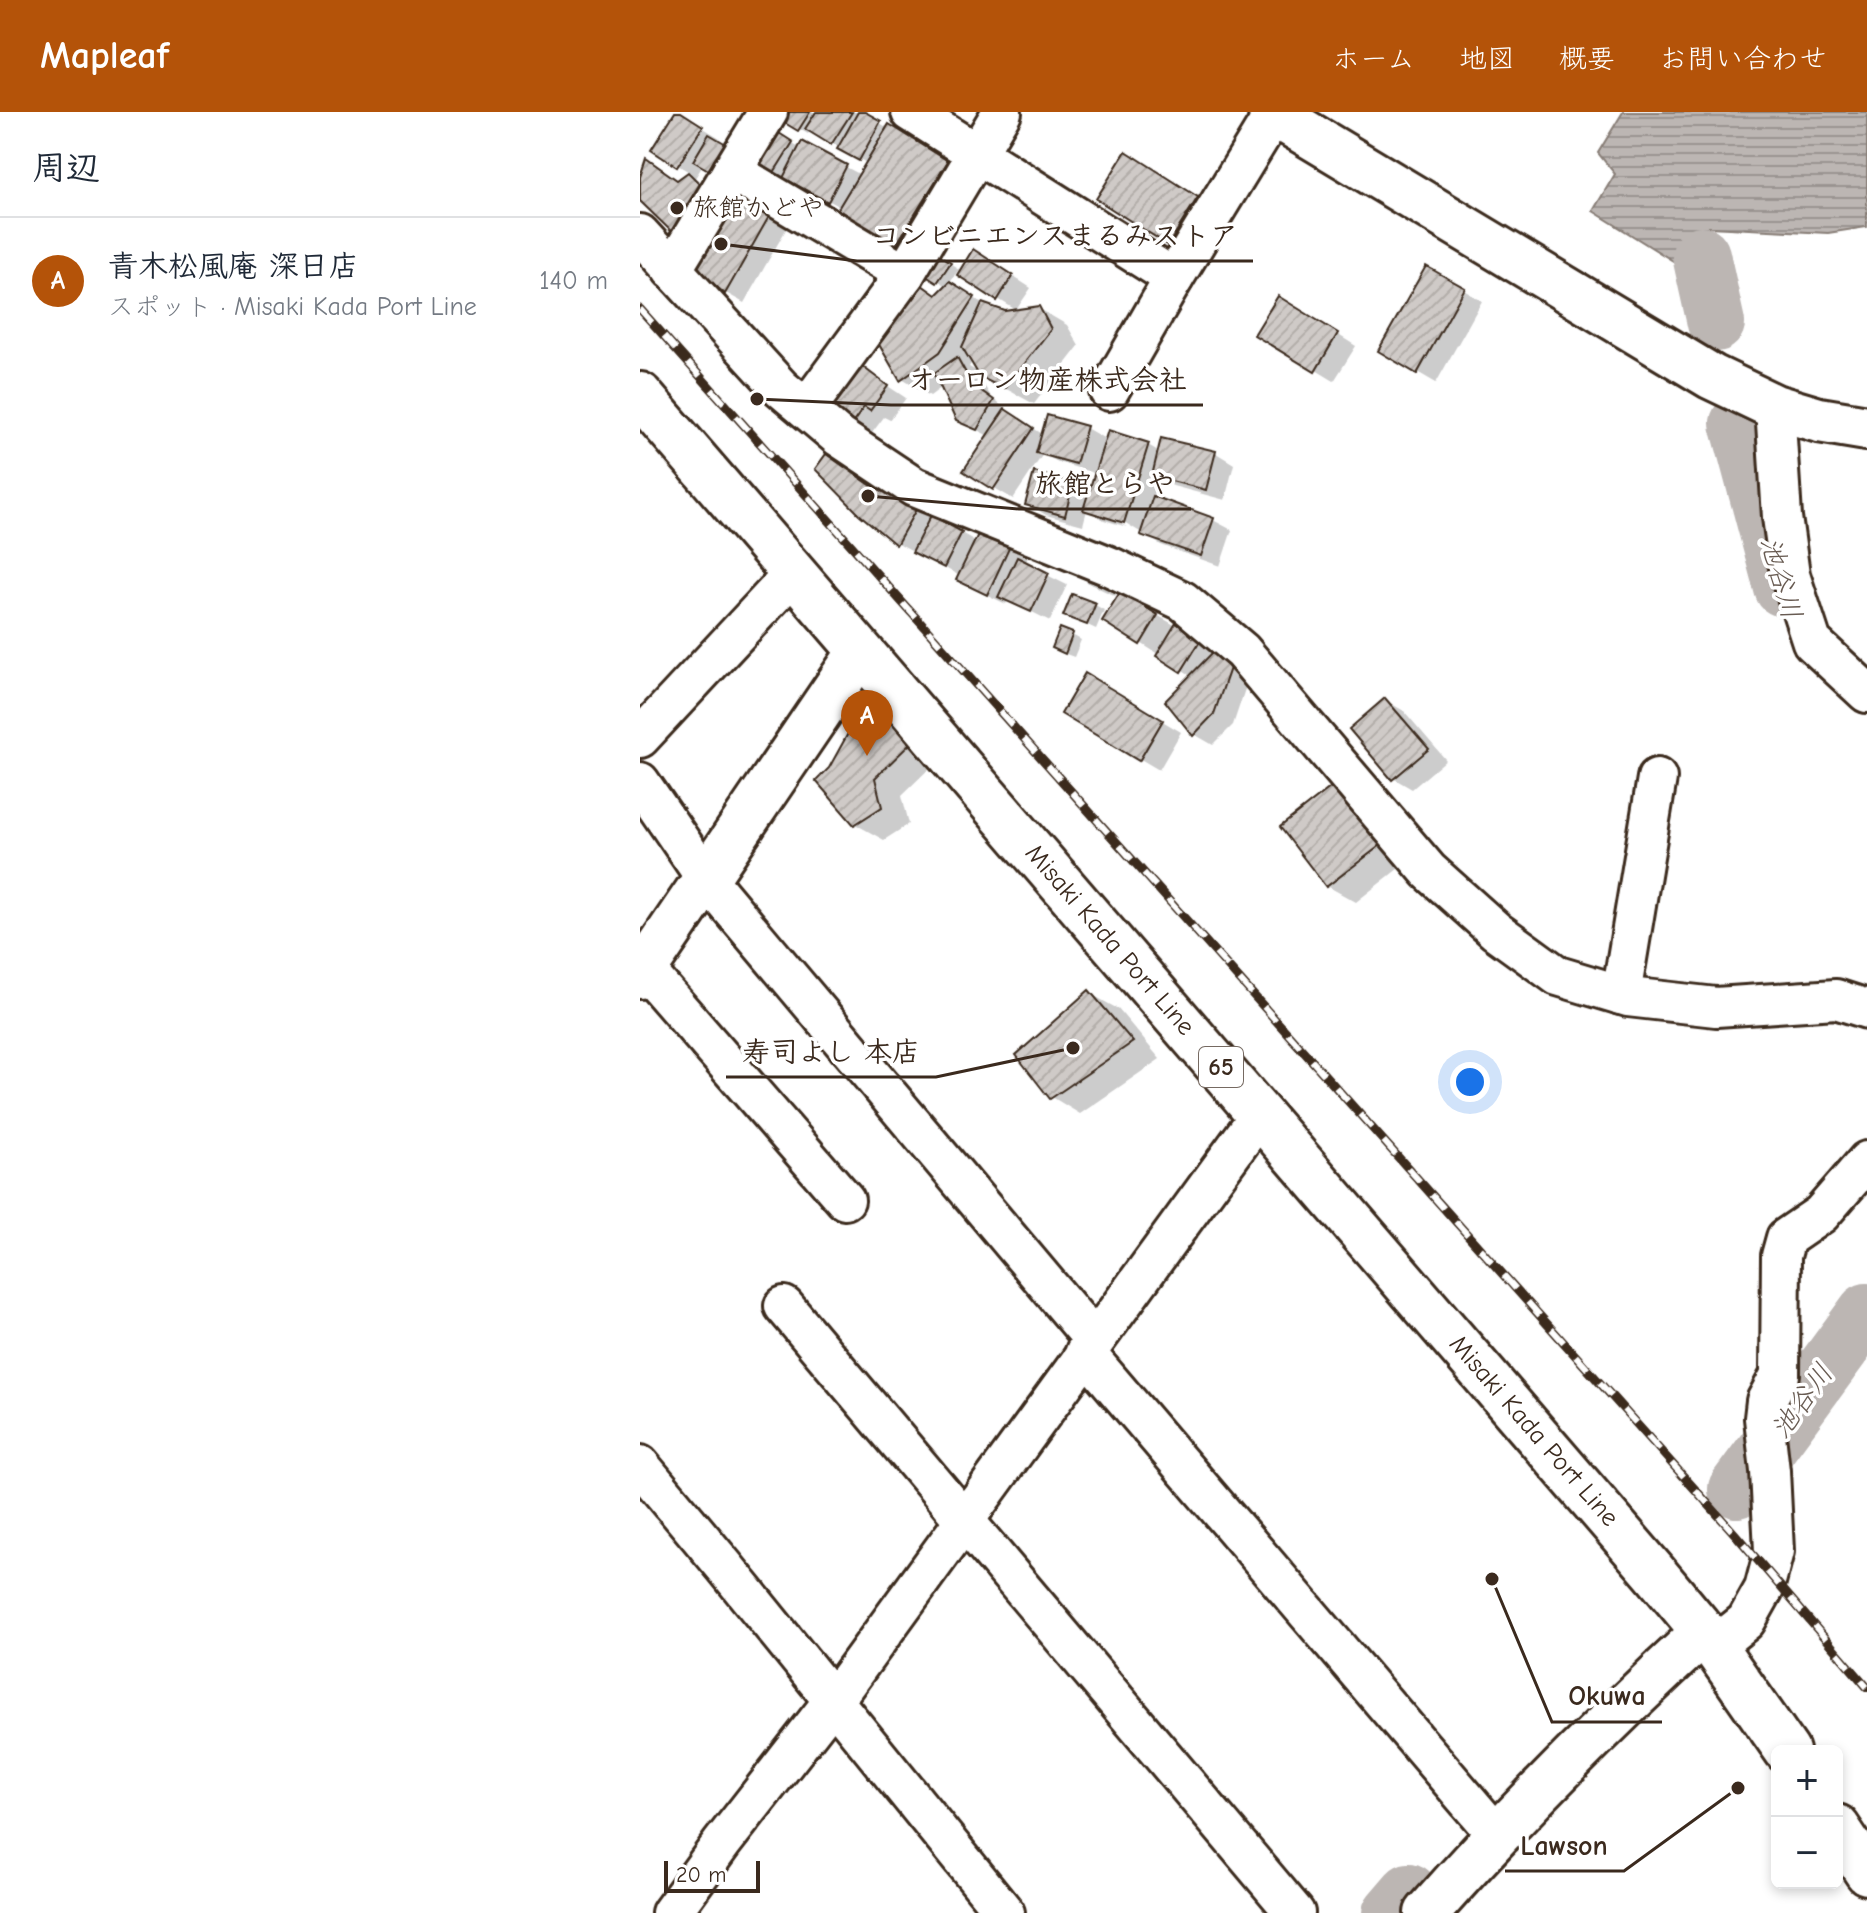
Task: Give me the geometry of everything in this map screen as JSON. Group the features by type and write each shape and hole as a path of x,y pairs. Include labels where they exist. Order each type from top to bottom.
{"main road":[{"path":"1272,113 1712,377 1775,407 1819,420 1867,428"},
{"name":"Misaki Kada Port Line","path":"640,395 1261,1113 1704,1632 1783,1745"},
{"path":"641,970 860,652"},
{"path":"1427,1913 1496,1834 1617,1712 1704,1632"},
{"path":"1843,1836 1867,1872"}],"street":[{"path":"672,270 768,112"},
{"path":"911,112 1174,278"},
{"path":"806,409 905,274 1002,112"},
{"path":"1109,391 1272,113"},
{"path":"732,171 905,274"},
{"path":"640,234 781,388 839,437 914,487 1109,566 1183,601 1242,651 1429,871 1496,931 1558,976 1621,995 1716,1007 1836,999 1867,1009"},
{"path":"1775,407 1782,517 1790,575 1812,642 1867,693"},
{"path":"640,738 793,574"},
{"path":"1621,995 1657,778"},
{"path":"640,782 705,877 1089,1346 1496,1834"},
{"path":"641,970 845,1200"},
{"path":"671,1913 833,1701 1261,1113"},
{"path":"1704,1632 1726,1637 1746,1621 1764,1589 1774,1551 1766,1401 1780,1375 1781,1256 1786,1238 1821,1214 1867,1161"},
{"path":"784,1306 1295,1913"},
{"path":"640,1465 1005,1913"}],"shaded area":[{"path":"1623,112 1867,112 1867,227 1828,233 1709,227 1694,274 1593,211 1615,174 1598,153"}],"building":[{"path":"675,112 681,112 703,126 677,167 651,150"},
{"path":"782,112 810,112 798,131 778,119"},
{"path":"816,112 852,112 831,145 805,129"},
{"path":"858,112 865,112 881,121 859,161 837,149"},
{"path":"889,124 948,161 891,253 833,217"},
{"path":"768,126 793,142 770,179 745,164"},
{"path":"709,134 733,148 717,175 693,161"},
{"path":"802,141 847,165 828,202 783,178"},
{"path":"1126,151 1198,197 1168,245 1096,199"},
{"path":"646,158 677,180 688,172 706,190 676,236 640,201 640,177"},
{"path":"732,193 771,213 725,294 693,266"},
{"path":"929,248 951,262 937,283 915,269"},
{"path":"973,249 1013,275 997,301 957,275"},
{"path":"1426,266 1465,288 1417,374 1378,351"},
{"path":"950,281 975,297 940,352 900,381 877,341 919,283 936,295"},
{"path":"1278,296 1338,333 1315,372 1254,335"},
{"path":"982,303 1005,311 1039,306 1051,329 1004,389 980,377 962,347"},
{"path":"957,357 972,384 994,400 977,430 956,421 934,373"},
{"path":"859,364 888,386 870,411 864,407 852,424 828,406"},
{"path":"1005,409 1034,428 993,490 963,471"},
{"path":"1047,415 1087,426 1076,464 1036,453"},
{"path":"1108,430 1149,443 1124,523 1083,510"},
{"path":"1161,438 1216,451 1206,490 1152,476"},
{"path":"826,454 872,486 918,506 896,545 859,514 815,469"},
{"path":"1034,472 1073,483 1065,516 1025,505"},
{"path":"1153,496 1214,518 1201,556 1140,535"},
{"path":"931,515 962,532 944,568 912,552"},
{"path":"981,528 1012,542 987,595 956,580"},
{"path":"1017,557 1049,573 1031,612 998,597"},
{"path":"1120,592 1158,615 1140,645 1102,621"},
{"path":"1072,594 1096,603 1087,625 1063,616"},
{"path":"1176,623 1202,638 1181,672 1156,656"},
{"path":"1060,628 1073,633 1065,654 1052,648"},
{"path":"1214,651 1231,665 1214,714 1193,736 1165,701"},
{"path":"1085,673 1163,720 1139,761 1061,714"},
{"path":"1385,698 1429,749 1392,780 1349,729"},
{"path":"880,705 910,744 875,778 882,807 854,825 816,781 829,768 851,728"},
{"path":"1335,784 1381,845 1326,887 1280,827"},
{"path":"1089,990 1133,1042 1050,1099 1016,1055"}],"waterway":[{"name":"池谷川","path":"1701,255 1716,323"},
{"name":"池谷川","path":"1739,423 1783,588"},
{"name":"池谷川","path":"1737,1489 1867,1312"},
{"name":"池谷川","path":"1391,1913 1409,1892"}],"railway":[{"path":"640,309 1735,1534 1867,1687"}],"place":[{"name":"旅館かどや","path":"677,208"},
{"name":"コンビニエンスまるみストア","path":"721,244"},
{"name":"オーロン物産株式会社","path":"757,399"},
{"name":"旅館とらや","path":"868,496"},
{"name":"青木松風庵 深日店","path":"867,756"},
{"name":"寿司よし 本店","path":"1073,1048"},
{"name":"Okuwa","path":"1492,1579"},
{"name":"Lawson","path":"1738,1788"}]}
